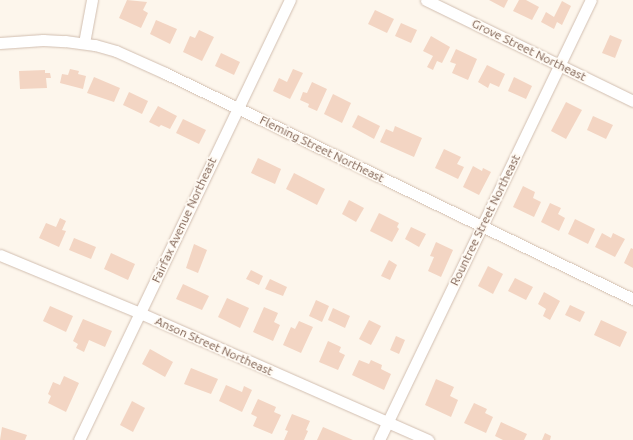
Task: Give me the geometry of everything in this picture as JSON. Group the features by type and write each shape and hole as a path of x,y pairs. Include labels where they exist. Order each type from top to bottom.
{"street":[{"path":"84,43 92,0"},
{"name":"Fairfax Avenue Northeast","path":"79,440 290,0"},
{"name":"Grove Street Northeast","path":"426,0 633,101"},
{"name":"Rountree Street Northeast","path":"379,440 591,0"},
{"name":"Fleming Street Northeast","path":"0,43 43,40 84,43 116,51 238,108 633,299"},
{"name":"Anson Street Northeast","path":"0,255 140,313 428,440"}],"building":[{"path":"127,0 147,2 143,10 148,13 141,28 119,18"},
{"path":"489,0 508,0 504,8"},
{"path":"519,0 526,0 539,7 532,20 513,11"},
{"path":"562,1 571,6 562,25 557,22 554,29 541,22 546,12 554,17"},
{"path":"375,10 394,19 387,33 368,24"},
{"path":"156,20 177,29 170,44 150,34"},
{"path":"401,23 417,30 411,43 395,36"},
{"path":"199,30 214,37 202,61 183,52 190,36 195,38"},
{"path":"610,35 622,40 615,58 602,53"},
{"path":"431,36 450,47 442,63 437,61 433,70 427,67 433,56 423,51"},
{"path":"456,49 477,59 468,80 452,73 456,64 450,62"},
{"path":"221,53 240,62 234,75 215,66"},
{"path":"487,65 505,74 499,87 490,83 488,88 478,82"},
{"path":"70,69 79,71 78,74 86,76 83,89 60,83 62,74 68,75"},
{"path":"293,69 303,73 290,99 273,91 279,78 287,82"},
{"path":"45,70 45,73 50,73 51,78 46,78 47,88 20,89 19,71"},
{"path":"94,77 120,88 114,102 87,93"},
{"path":"514,77 532,86 526,99 508,91"},
{"path":"312,82 327,89 317,111 308,107 309,104 300,100 303,92 307,93"},
{"path":"129,92 148,101 142,114 123,105"},
{"path":"333,94 351,103 342,123 324,114"},
{"path":"566,102 582,110 566,139 551,131"},
{"path":"158,106 177,116 170,129 161,125 159,127 149,122"},
{"path":"358,115 380,126 374,139 352,127"},
{"path":"593,116 613,125 606,139 587,130"},
{"path":"183,119 206,130 199,144 176,133"},
{"path":"395,126 422,138 414,157 380,142 386,129 393,132"},
{"path":"444,149 461,157 457,164 464,167 458,179 435,168"},
{"path":"258,158 281,169 275,184 251,173"},
{"path":"473,166 482,171 483,168 491,172 479,195 463,187"},
{"path":"294,173 325,189 317,205 286,189"},
{"path":"523,186 535,192 533,198 541,202 534,217 513,207"},
{"path":"349,200 364,208 356,222 342,214"},
{"path":"550,203 561,208 558,214 565,218 559,231 541,222"},
{"path":"379,213 399,223 397,227 399,229 392,242 370,231"},
{"path":"60,218 66,221 62,230 66,231 59,247 39,238 46,223 56,227"},
{"path":"575,219 595,229 588,244 568,234"},
{"path":"411,227 426,234 419,247 405,239"},
{"path":"602,233 611,238 613,233 625,239 615,257 595,247"},
{"path":"74,238 96,247 91,259 69,250"},
{"path":"436,242 453,250 441,277 428,271 434,257 430,256"},
{"path":"194,244 207,250 198,273 186,268"},
{"path":"631,248 633,249 633,268 624,263"},
{"path":"111,253 135,264 128,280 104,269"},
{"path":"389,260 397,265 390,280 381,276"},
{"path":"488,266 503,274 493,294 478,286"},
{"path":"251,270 263,276 259,285 246,279"},
{"path":"515,278 533,287 526,300 508,291"},
{"path":"270,279 287,287 283,296 265,289"},
{"path":"183,284 209,296 202,310 176,299"},
{"path":"544,292 560,301 550,320 543,316 546,309 538,304"},
{"path":"227,298 249,308 240,328 218,317"},
{"path":"316,300 329,306 322,322 309,316"},
{"path":"570,305 585,312 580,322 565,315"},
{"path":"50,306 73,316 66,332 43,321"},
{"path":"264,307 278,313 274,322 280,325 273,341 253,332"},
{"path":"333,308 350,316 345,328 328,320"},
{"path":"83,319 112,331 105,347 89,340 84,352 76,348 78,344 73,341"},
{"path":"369,320 381,326 371,345 359,339"},
{"path":"601,320 627,332 620,347 594,335"},
{"path":"299,321 313,327 301,353 283,345 291,327 295,329"},
{"path":"396,336 405,340 399,354 390,350"},
{"path":"328,341 341,347 339,352 345,355 338,370 319,362"},
{"path":"150,349 173,362 165,377 142,364"},
{"path":"359,360 369,364 371,360 382,365 381,369 391,374 384,390 352,375"},
{"path":"191,368 218,379 211,394 184,384"},
{"path":"64,376 79,383 66,412 48,403 51,396 48,394 53,382 60,385"},
{"path":"436,379 454,387 450,396 458,400 451,417 425,405"},
{"path":"226,385 242,392 244,386 252,390 242,412 219,401"},
{"path":"258,399 276,407 274,412 281,415 272,434 253,426 257,417 251,414"},
{"path":"132,401 145,408 133,432 120,425"},
{"path":"474,403 487,409 485,413 493,417 486,433 464,423"},
{"path":"292,414 310,421 304,440 284,440 288,431 285,430"},
{"path":"501,422 527,434 524,440 503,440 495,436"},
{"path":"2,427 27,435 25,440 0,440"},
{"path":"323,427 353,440 317,440"},
{"path":"545,433 551,436 550,440 542,440"}]}
